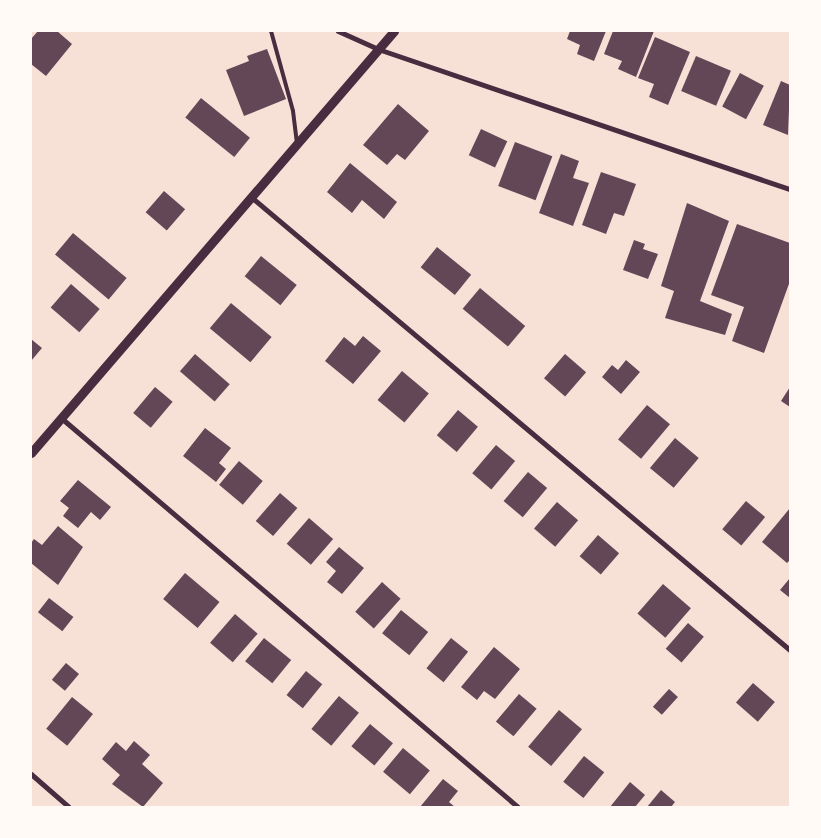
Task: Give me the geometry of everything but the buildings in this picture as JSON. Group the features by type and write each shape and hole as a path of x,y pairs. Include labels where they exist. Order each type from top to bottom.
{"street":[{"path":"338,31 378,49 790,189"},
{"path":"31,453 394,31"},
{"path":"250,197 790,650"},
{"path":"60,417 518,807"},
{"path":"31,774 68,806"}],"lane":[{"path":"271,31 293,111 298,144"}]}
